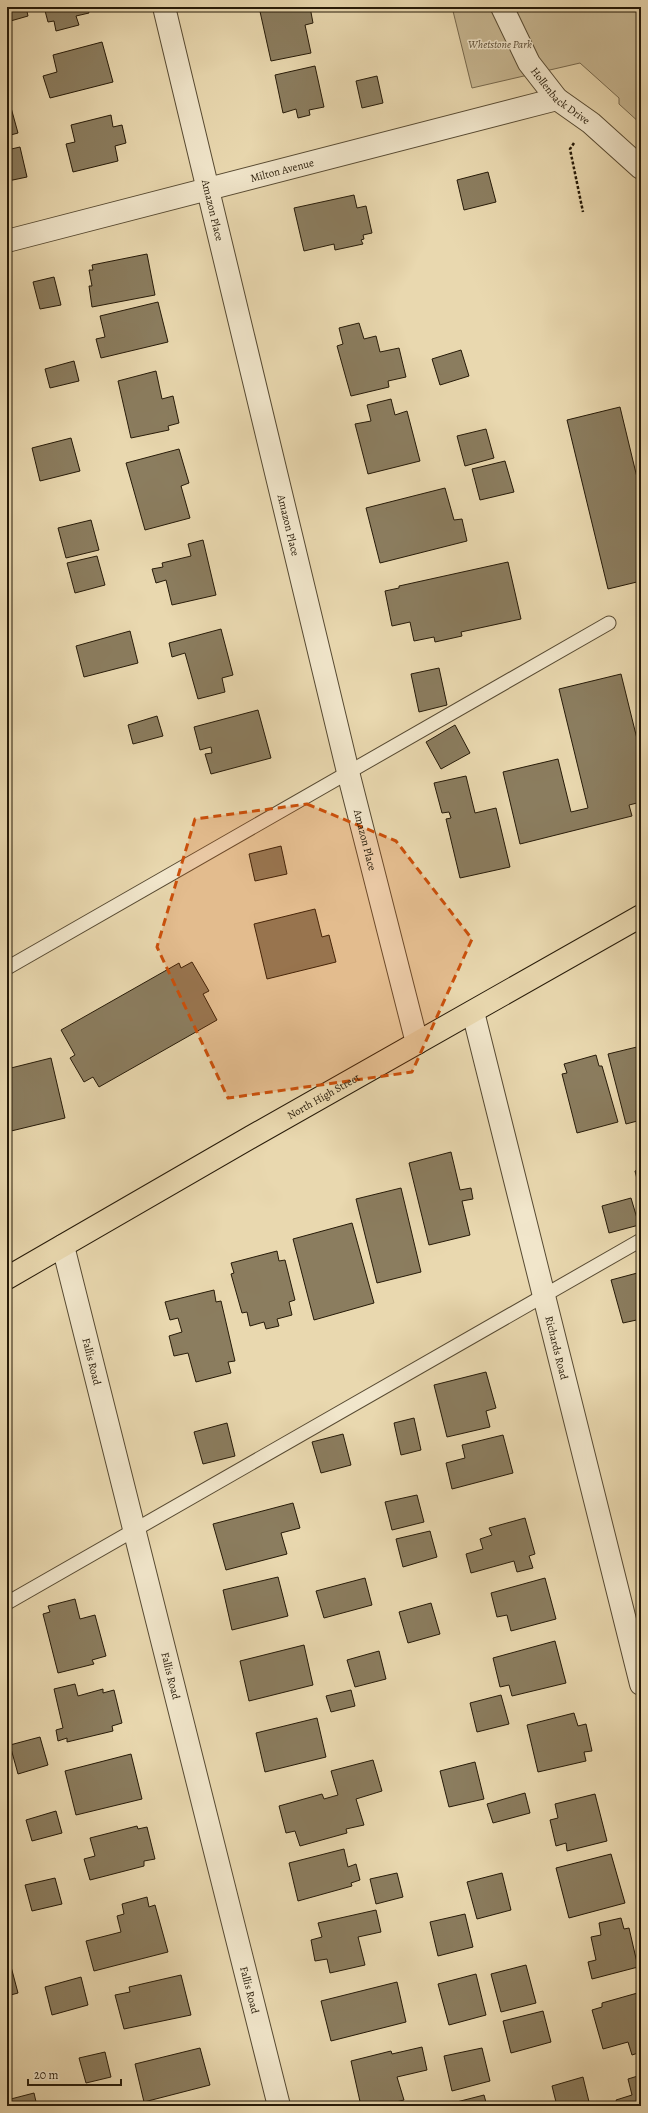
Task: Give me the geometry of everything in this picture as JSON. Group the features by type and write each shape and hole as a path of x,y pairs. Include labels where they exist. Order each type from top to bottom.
{"main road":[{"name":"North High Street","path":"7,1278 641,916"}],"street":[{"name":"Amazon Place","path":"164,7 348,772 417,1043"},
{"name":"Hollenback Drive","path":"502,7 529,64 557,99 591,123 641,168"},
{"name":"Milton Avenue","path":"7,241 557,99"},
{"name":"Richards Road","path":"473,1012 641,1684"},
{"name":"Fallis Road","path":"63,1246 279,2106"}],"lane":[{"path":"7,968 609,623"},
{"path":"7,1603 641,1240"}],"path":[{"path":"577,137 570,149 583,212"}],"highlighted area":[{"path":"307,804 396,841 472,939 412,1072 228,1098 157,947 195,819"}],"green space":[{"name":"Whetstone Park","path":"452,7 641,7 641,124 619,104 619,98 580,63 472,88"}],"building":[{"path":"7,7 26,7 28,16 7,22"},
{"path":"44,7 87,7 89,13 76,16 79,25 56,31 54,21 48,22"},
{"path":"259,7 310,7 313,23 305,25 311,53 271,61"},
{"path":"102,42 113,82 50,98 43,76 57,72 53,55"},
{"path":"315,66 324,107 309,110 310,115 298,118 296,109 283,113 275,75"},
{"path":"377,76 383,103 362,108 356,81"},
{"path":"10,104 18,133 7,136 7,105"},
{"path":"111,115 113,127 122,125 126,143 115,146 118,161 73,172 66,144 75,142 71,125"},
{"path":"20,147 27,177 8,181 7,150"},
{"path":"488,172 496,202 464,210 457,180"},
{"path":"354,195 357,208 366,206 372,233 363,235 364,239 361,240 363,244 335,250 334,244 304,251 294,208"},
{"path":"147,254 155,295 92,307 89,286 92,286 89,270 93,270 92,265"},
{"path":"54,277 61,305 40,309 33,282"},
{"path":"158,302 168,342 101,358 96,339 105,337 100,316"},
{"path":"359,323 364,339 376,336 380,352 399,348 406,377 388,381 389,387 351,396 337,346 343,344 339,328"},
{"path":"461,350 469,376 440,385 432,359"},
{"path":"74,361 79,381 50,388 45,369"},
{"path":"156,371 162,399 173,396 179,423 168,426 169,430 131,438 118,381"},
{"path":"391,399 395,415 407,411 420,461 368,474 355,424 371,421 367,405"},
{"path":"620,407 641,494 641,581 608,589 567,420"},
{"path":"486,429 494,458 465,466 457,436"},
{"path":"71,438 80,471 40,481 32,448"},
{"path":"179,449 189,483 181,486 190,518 145,530 126,463"},
{"path":"505,461 514,492 480,500 472,469"},
{"path":"445,488 454,520 462,519 467,541 380,563 366,508"},
{"path":"91,520 99,550 66,558 58,528"},
{"path":"203,540 216,595 172,605 166,580 156,583 152,569 163,567 162,563 191,556 188,544"},
{"path":"97,556 105,585 75,593 67,563"},
{"path":"508,562 521,619 461,632 462,636 435,642 434,637 414,641 410,622 392,626 385,591 399,588 399,586"},
{"path":"221,629 233,675 222,678 225,692 198,699 185,653 172,657 169,643"},
{"path":"130,631 138,663 84,677 76,646"},
{"path":"439,668 447,705 419,712 411,674"},
{"path":"621,674 641,755 641,802 629,805 632,816 520,844 503,772 558,759 571,812 588,808 559,689"},
{"path":"258,710 271,758 211,774 205,754 212,753 211,747 200,750 194,727"},
{"path":"157,716 163,736 133,744 128,725"},
{"path":"455,725 470,753 441,769 426,742"},
{"path":"466,776 475,813 496,808 510,867 460,878 446,819 451,818 449,812 442,813 434,783"},
{"path":"281,846 287,874 255,881 249,854"},
{"path":"315,909 322,937 329,935 336,962 267,979 254,924"},
{"path":"192,962 209,991 203,994 217,1020 99,1087 93,1077 84,1082 70,1058 75,1055 61,1030 179,963 181,968"},
{"path":"641,1046 641,1120 626,1124 608,1054"},
{"path":"596,1055 599,1066 602,1066 618,1122 577,1133 562,1074 567,1073 564,1064"},
{"path":"51,1058 65,1118 7,1132 7,1069"},
{"path":"451,1152 460,1190 471,1188 473,1199 462,1201 470,1235 429,1245 409,1163"},
{"path":"641,1169 641,1195 635,1171"},
{"path":"401,1188 421,1272 377,1283 356,1199"},
{"path":"631,1198 639,1225 609,1233 602,1206"},
{"path":"352,1223 374,1303 314,1320 293,1239"},
{"path":"277,1251 279,1261 285,1260 295,1300 289,1302 292,1315 277,1319 279,1326 266,1329 264,1322 250,1326 247,1312 242,1313 231,1274 234,1273 231,1263"},
{"path":"641,1272 641,1319 623,1323 611,1280"},
{"path":"214,1290 216,1302 221,1301 235,1361 228,1362 231,1373 196,1382 188,1353 174,1356 169,1336 182,1332 178,1318 170,1320 165,1302"},
{"path":"486,1372 496,1408 486,1411 490,1427 447,1437 434,1385"},
{"path":"414,1418 421,1450 401,1455 394,1423"},
{"path":"227,1423 235,1456 203,1464 194,1432"},
{"path":"343,1434 351,1465 321,1473 312,1442"},
{"path":"503,1435 513,1473 452,1489 446,1463 465,1458 462,1445"},
{"path":"417,1495 424,1522 392,1530 385,1502"},
{"path":"293,1503 300,1528 281,1533 287,1554 226,1570 213,1524"},
{"path":"525,1518 535,1554 529,1556 533,1568 517,1572 514,1561 471,1573 466,1554 483,1549 480,1539 492,1535 489,1528"},
{"path":"430,1531 437,1557 403,1567 396,1539"},
{"path":"278,1577 288,1616 232,1630 223,1590"},
{"path":"365,1578 372,1605 324,1618 316,1591"},
{"path":"545,1578 556,1619 511,1631 507,1615 497,1617 491,1593"},
{"path":"75,1599 80,1619 95,1615 106,1656 92,1660 94,1664 58,1673 43,1614 50,1612 48,1606"},
{"path":"431,1603 440,1634 408,1643 399,1612"},
{"path":"555,1641 566,1683 512,1696 509,1685 500,1687 493,1658"},
{"path":"304,1645 313,1685 249,1701 240,1661"},
{"path":"379,1651 386,1679 355,1687 347,1660"},
{"path":"75,1684 78,1696 103,1689 103,1693 114,1690 122,1723 112,1726 113,1731 67,1742 67,1738 58,1741 56,1730 63,1728 54,1689"},
{"path":"351,1690 355,1706 331,1712 326,1696"},
{"path":"501,1695 509,1724 477,1732 470,1703"},
{"path":"574,1713 578,1726 586,1724 592,1751 584,1752 586,1761 538,1772 527,1725"},
{"path":"317,1718 326,1757 265,1772 256,1733"},
{"path":"40,1737 48,1765 18,1774 10,1745"},
{"path":"131,1754 142,1799 76,1815 65,1771"},
{"path":"373,1760 382,1791 356,1799 364,1825 346,1829 347,1833 300,1846 295,1831 286,1833 279,1806 322,1794 324,1799 338,1795 331,1771"},
{"path":"475,1762 484,1799 449,1807 440,1771"},
{"path":"525,1793 530,1813 493,1823 487,1804"},
{"path":"595,1794 607,1841 567,1851 566,1843 556,1846 550,1820 558,1818 555,1804"},
{"path":"56,1811 62,1833 32,1841 26,1820"},
{"path":"137,1826 138,1829 147,1827 155,1859 144,1861 144,1866 90,1880 84,1859 95,1856 90,1838"},
{"path":"344,1849 348,1867 356,1864 360,1880 351,1883 352,1886 298,1901 289,1863"},
{"path":"611,1854 625,1903 569,1918 556,1868"},
{"path":"397,1873 403,1897 376,1904 370,1879"},
{"path":"502,1873 511,1910 477,1919 467,1882"},
{"path":"55,1878 62,1904 32,1911 25,1885"},
{"path":"147,1897 149,1907 155,1905 168,1952 94,1971 86,1941 121,1932 117,1916 124,1914 122,1904"},
{"path":"376,1910 381,1932 358,1937 365,1965 330,1973 327,1959 315,1961 311,1940 322,1937 318,1923"},
{"path":"465,1914 473,1947 438,1956 430,1922"},
{"path":"621,1918 624,1929 629,1928 638,1967 592,1979 588,1962 596,1960 591,1937 601,1935 599,1923"},
{"path":"7,1959 9,1959 18,1993 7,1996"},
{"path":"526,1965 536,2003 501,2012 491,1974"},
{"path":"476,1974 486,2015 449,2025 438,1984"},
{"path":"181,1975 191,2015 124,2029 115,1995 130,1992 129,1987"},
{"path":"81,1977 88,2005 52,2015 45,1987"},
{"path":"397,1982 406,2022 331,2041 321,2001"},
{"path":"641,1992 641,2052 632,2055 628,2042 603,2049 592,2010 602,2007 602,2003"},
{"path":"543,2011 551,2042 511,2053 503,2021"},
{"path":"422,2047 427,2070 397,2077 404,2100 380,2106 361,2106 351,2061 391,2051 392,2054"},
{"path":"200,2048 210,2085 144,2102 135,2064"},
{"path":"482,2048 490,2081 452,2091 444,2056"},
{"path":"105,2052 111,2077 86,2083 79,2058"},
{"path":"641,2075 641,2106 618,2106 616,2100 632,2095 628,2079"},
{"path":"583,2077 590,2106 557,2106 552,2086"},
{"path":"34,2093 37,2106 7,2106 7,2100"},
{"path":"484,2095 487,2106 441,2106"}]}
